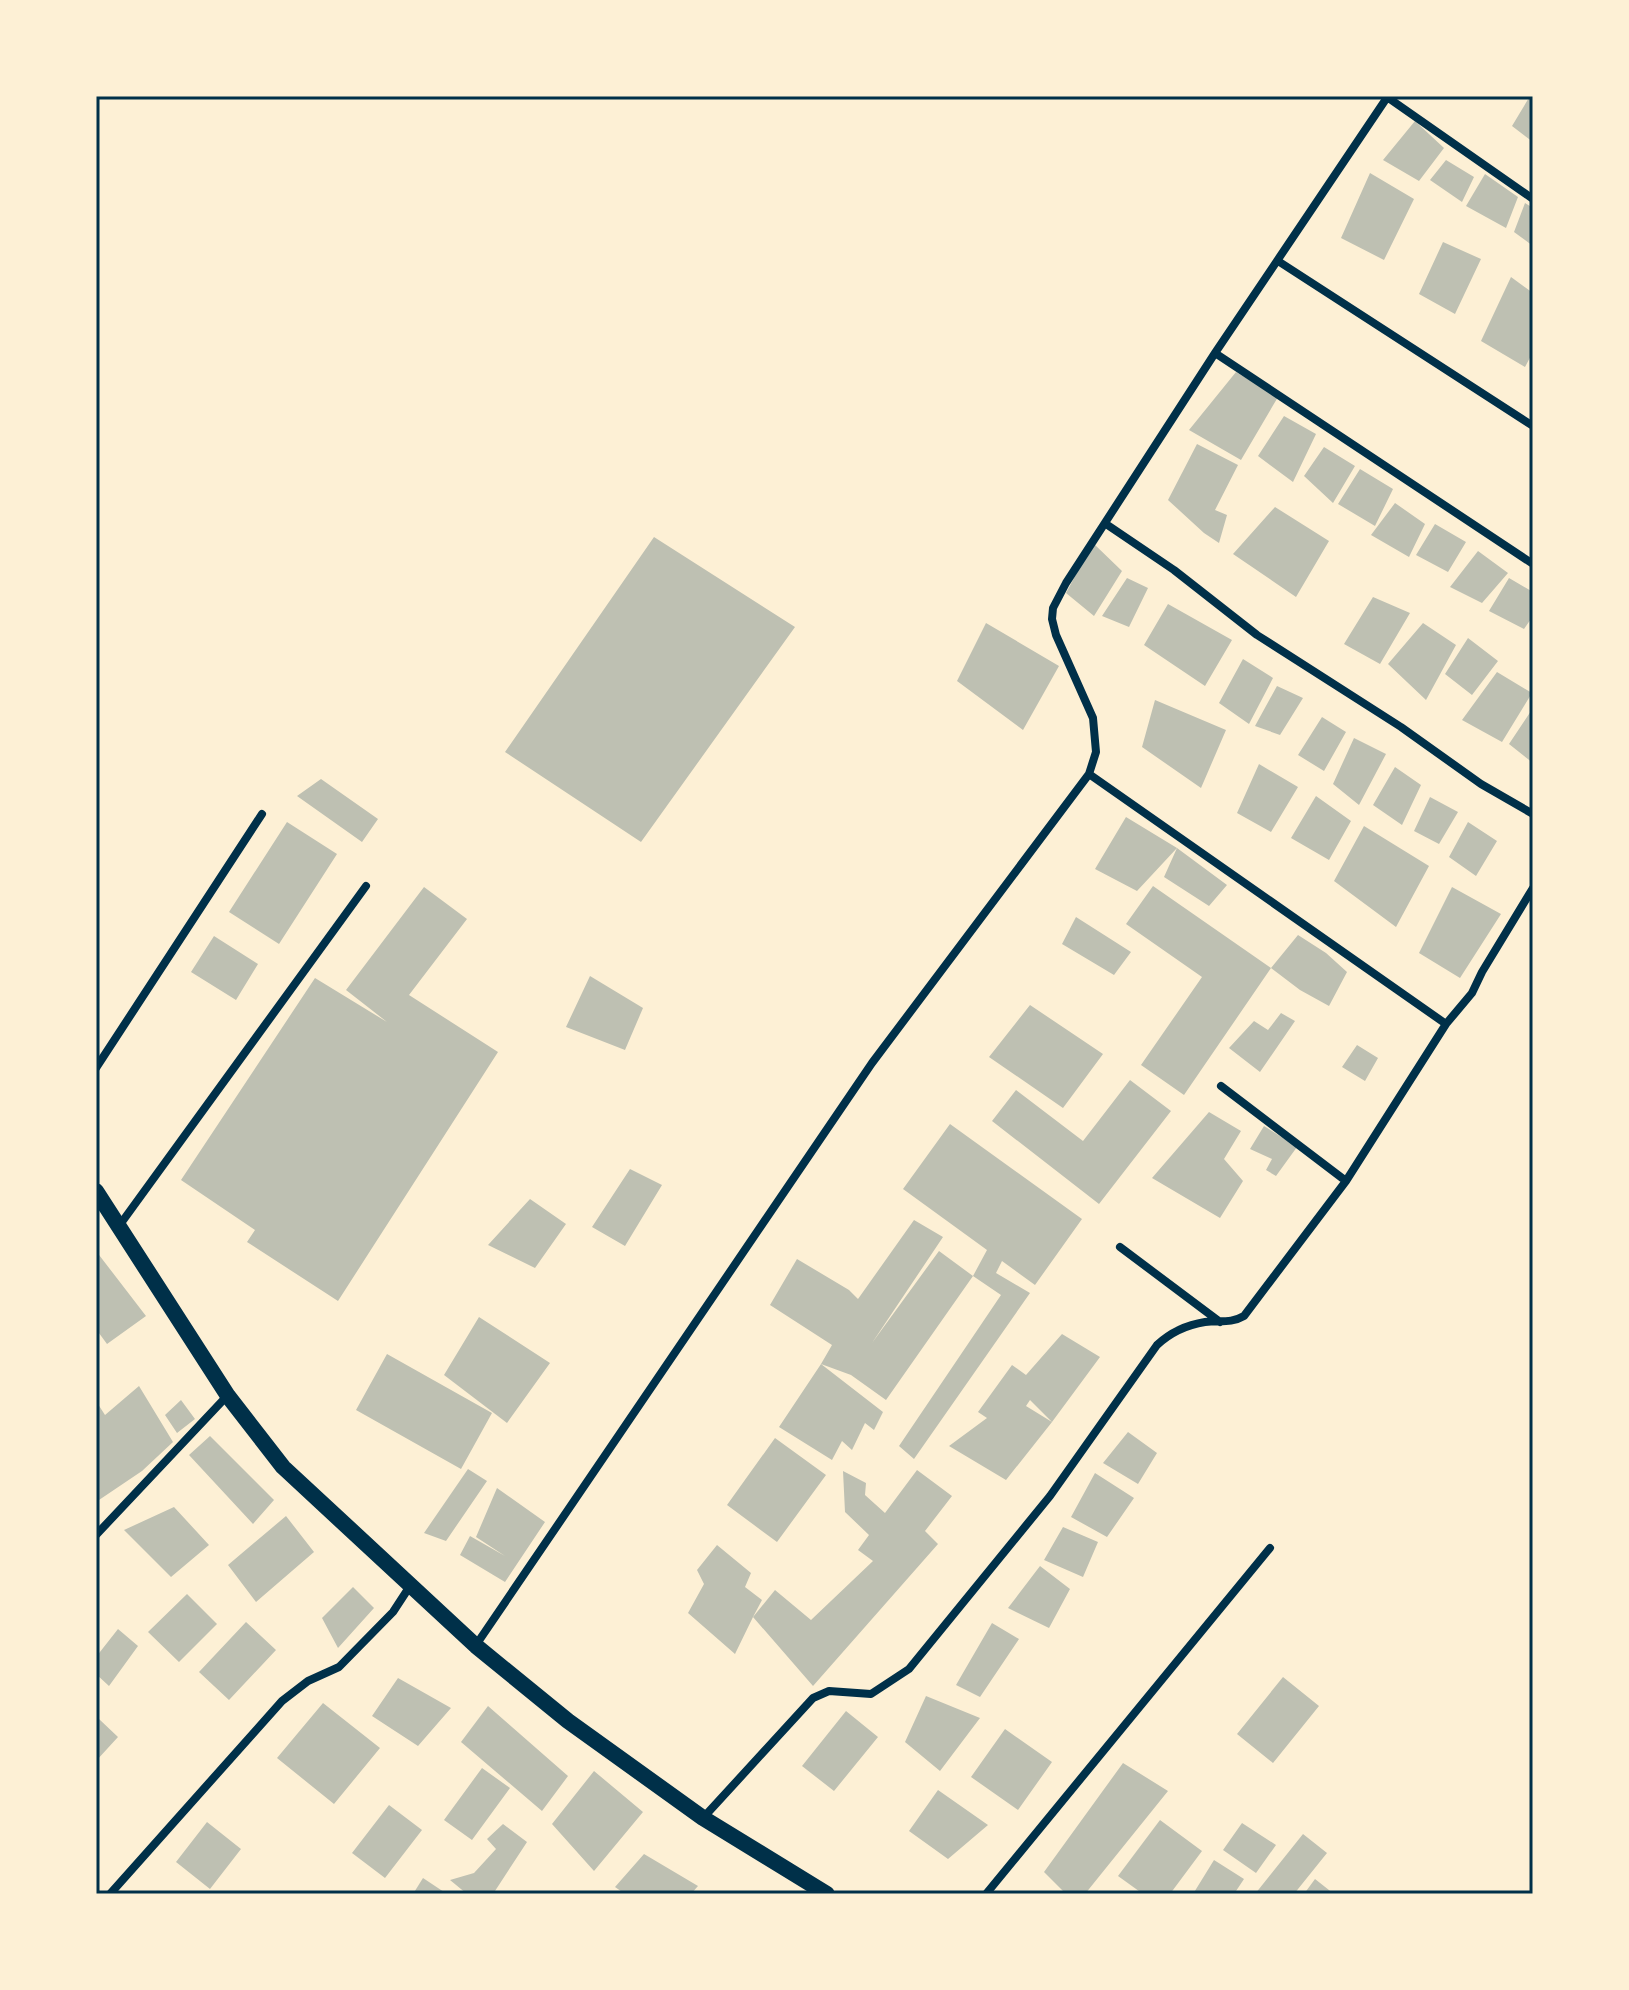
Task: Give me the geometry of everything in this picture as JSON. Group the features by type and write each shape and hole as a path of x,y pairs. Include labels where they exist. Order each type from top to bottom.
{"main road":[{"path":"96,1191 228,1396 283,1467 476,1646 568,1721 703,1818 827,1894"}],"street":[{"path":"476,1646 872,1063 1089,774 1096,752 1093,718 1056,635 1053,608 1066,583 1215,353 1388,97 1533,199"},
{"path":"1278,261 1533,426"},
{"path":"1215,353 1533,564"},
{"path":"1106,524 1174,570 1257,635 1401,727 1481,784 1533,814"},
{"path":"1089,774 1446,1024"},
{"path":"96,1068 262,814"},
{"path":"119,1227 366,886"},
{"path":"703,1818 813,1698 829,1691 871,1694 909,1669 1050,1496 1157,1345 1172,1331 1205,1322 1234,1322 1244,1316 1346,1181 1446,1024 1472,993 1533,888"},
{"path":"1221,1086 1346,1181"},
{"path":"1120,1247 1220,1322"},
{"path":"96,1535 228,1396"},
{"path":"986,1894 1270,1548"},
{"path":"110,1894 282,1701 308,1681 339,1667 393,1612 410,1585"}],"building":[{"path":"1530,96 1533,96 1533,142 1512,126"},
{"path":"1415,121 1444,148 1419,181 1383,160"},
{"path":"1446,160 1474,177 1462,202 1430,180"},
{"path":"1370,173 1414,199 1384,260 1341,238"},
{"path":"1485,174 1518,197 1506,228 1466,206"},
{"path":"1525,203 1533,208 1533,246 1514,232"},
{"path":"1443,242 1481,259 1455,314 1419,294"},
{"path":"1511,277 1533,293 1533,352 1525,367 1481,341"},
{"path":"1236,372 1278,397 1241,460 1189,430"},
{"path":"1284,416 1316,434 1293,482 1258,456"},
{"path":"1197,444 1238,465 1215,510 1227,515 1219,543 1168,500"},
{"path":"1324,447 1355,466 1333,503 1304,476"},
{"path":"1360,469 1393,489 1375,526 1338,504"},
{"path":"1395,503 1425,524 1409,557 1371,535"},
{"path":"1275,507 1329,541 1296,597 1233,554"},
{"path":"1435,524 1466,542 1448,572 1416,555"},
{"path":"654,537 795,627 641,842 505,752"},
{"path":"1093,543 1122,571 1094,616 1066,593"},
{"path":"1478,551 1508,573 1482,603 1450,587"},
{"path":"1127,578 1148,588 1129,627 1102,616"},
{"path":"1509,578 1533,592 1533,616 1524,629 1489,611"},
{"path":"1373,597 1410,613 1380,664 1344,644"},
{"path":"1168,604 1232,640 1205,686 1144,645"},
{"path":"986,623 1059,666 1023,730 957,681"},
{"path":"1423,623 1456,645 1426,700 1388,664"},
{"path":"1468,638 1498,661 1472,695 1445,674"},
{"path":"1243,659 1273,678 1249,724 1219,703"},
{"path":"1497,672 1532,693 1502,742 1462,720"},
{"path":"1277,686 1303,698 1280,735 1255,726"},
{"path":"1155,700 1226,730 1201,788 1142,747"},
{"path":"1533,708 1533,763 1509,744"},
{"path":"1322,717 1346,732 1324,771 1298,755"},
{"path":"1354,738 1386,754 1359,805 1333,784"},
{"path":"1259,764 1298,787 1271,832 1237,813"},
{"path":"1395,767 1421,785 1402,825 1373,805"},
{"path":"321,779 378,819 362,842 297,796"},
{"path":"1316,796 1351,821 1329,860 1291,838"},
{"path":"1430,797 1458,812 1439,844 1414,831"},
{"path":"1126,817 1177,848 1137,891 1095,869"},
{"path":"287,822 337,854 279,944 229,912"},
{"path":"1468,822 1497,841 1476,876 1449,857"},
{"path":"1364,826 1429,866 1396,927 1334,881"},
{"path":"1177,848 1227,885 1209,906 1164,877"},
{"path":"1153,886 1271,968 1184,1095 1141,1065 1202,977 1126,924"},
{"path":"424,887 467,919 409,995 498,1052 338,1301 247,1242 255,1230 181,1180 315,978 387,1022 346,990"},
{"path":"1452,887 1501,914 1460,978 1419,953"},
{"path":"1076,917 1131,952 1114,975 1062,944"},
{"path":"1298,935 1326,953 1347,972 1329,1006 1300,990 1271,968"},
{"path":"214,936 258,964 236,1000 191,972"},
{"path":"590,976 643,1008 625,1050 566,1027"},
{"path":"1030,1005 1103,1054 1063,1108 989,1057"},
{"path":"1281,1013 1295,1021 1260,1072 1229,1048 1254,1021 1268,1030"},
{"path":"1357,1045 1378,1058 1365,1081 1342,1067"},
{"path":"1130,1080 1171,1111 1099,1204 992,1121 1016,1090 1083,1141"},
{"path":"1209,1112 1241,1131 1224,1159 1243,1181 1220,1218 1152,1178"},
{"path":"950,1124 1082,1219 1035,1285 1002,1261 996,1273 1030,1293 914,1459 899,1446 1001,1295 973,1276 987,1250 903,1189"},
{"path":"1264,1126 1297,1147 1276,1176 1266,1170 1272,1159 1250,1149"},
{"path":"630,1169 662,1185 625,1246 592,1227"},
{"path":"530,1199 566,1224 535,1268 488,1245"},
{"path":"914,1220 943,1237 872,1343 939,1251 973,1276 886,1400 851,1375 821,1364 832,1345 770,1305 797,1259 849,1290 858,1299"},
{"path":"96,1251 146,1316 107,1344 96,1329"},
{"path":"479,1317 550,1363 507,1423 444,1375"},
{"path":"1062,1334 1100,1357 1052,1422 1006,1480 949,1446 987,1418 978,1412 1012,1365 1026,1375","holes":["1030,1400 1052,1422 1026,1406"]},
{"path":"387,1354 492,1413 461,1469 356,1410"},
{"path":"821,1364 883,1412 874,1430 865,1423 852,1450 842,1441 832,1460 779,1427"},
{"path":"139,1386 173,1442 142,1471 99,1500 96,1495 96,1401 105,1415"},
{"path":"181,1400 195,1419 177,1433 165,1415"},
{"path":"1128,1432 1157,1453 1138,1484 1103,1463"},
{"path":"210,1436 274,1500 253,1524 189,1455"},
{"path":"775,1438 826,1475 777,1542 727,1505"},
{"path":"468,1469 487,1481 446,1541 424,1533"},
{"path":"917,1470 952,1496 925,1531 938,1544 813,1686 753,1617 775,1590 811,1620 873,1561 858,1550 869,1535 845,1512 843,1471 866,1483 865,1495 885,1513"},
{"path":"1095,1473 1134,1498 1107,1537 1071,1517"},
{"path":"497,1488 545,1522 505,1582 460,1555 470,1536 505,1556 476,1537"},
{"path":"174,1507 209,1545 171,1577 124,1530"},
{"path":"286,1516 314,1552 256,1602 228,1565"},
{"path":"1063,1527 1098,1542 1083,1577 1044,1560"},
{"path":"717,1545 751,1573 745,1587 762,1600 735,1654 688,1613 704,1584 697,1570"},
{"path":"1040,1566 1070,1589 1049,1628 1008,1608"},
{"path":"353,1587 374,1608 338,1648 322,1618"},
{"path":"187,1594 217,1624 179,1662 148,1632"},
{"path":"246,1622 276,1650 229,1700 199,1672"},
{"path":"992,1623 1019,1639 980,1697 956,1685"},
{"path":"118,1629 138,1646 109,1686 96,1674 96,1657"},
{"path":"1283,1677 1319,1706 1273,1763 1237,1734"},
{"path":"398,1678 451,1708 418,1746 372,1716"},
{"path":"926,1696 980,1718 940,1771 905,1742"},
{"path":"323,1703 380,1748 334,1804 277,1758"},
{"path":"488,1706 568,1776 542,1811 461,1742"},
{"path":"846,1711 878,1737 834,1791 802,1766"},
{"path":"99,1719 118,1737 96,1761 96,1723"},
{"path":"1005,1729 1052,1762 1018,1810 971,1777"},
{"path":"1123,1763 1168,1791 1085,1894 1066,1894 1044,1872"},
{"path":"482,1768 510,1788 472,1840 444,1820"},
{"path":"594,1771 643,1812 594,1871 552,1824"},
{"path":"938,1790 988,1825 948,1859 909,1831"},
{"path":"389,1805 422,1830 385,1878 352,1853"},
{"path":"1160,1820 1202,1851 1170,1894 1143,1894 1118,1876"},
{"path":"207,1822 241,1849 210,1889 176,1862"},
{"path":"1242,1823 1276,1845 1256,1873 1223,1850"},
{"path":"503,1824 527,1842 495,1891 467,1894 450,1880 474,1873 496,1849 487,1839"},
{"path":"1303,1834 1327,1853 1294,1894 1255,1894"},
{"path":"644,1854 698,1886 691,1894 625,1894 615,1887"},
{"path":"1214,1860 1244,1879 1234,1894 1193,1894"},
{"path":"423,1878 447,1894 413,1894"},
{"path":"1315,1879 1334,1894 1304,1894"}]}
